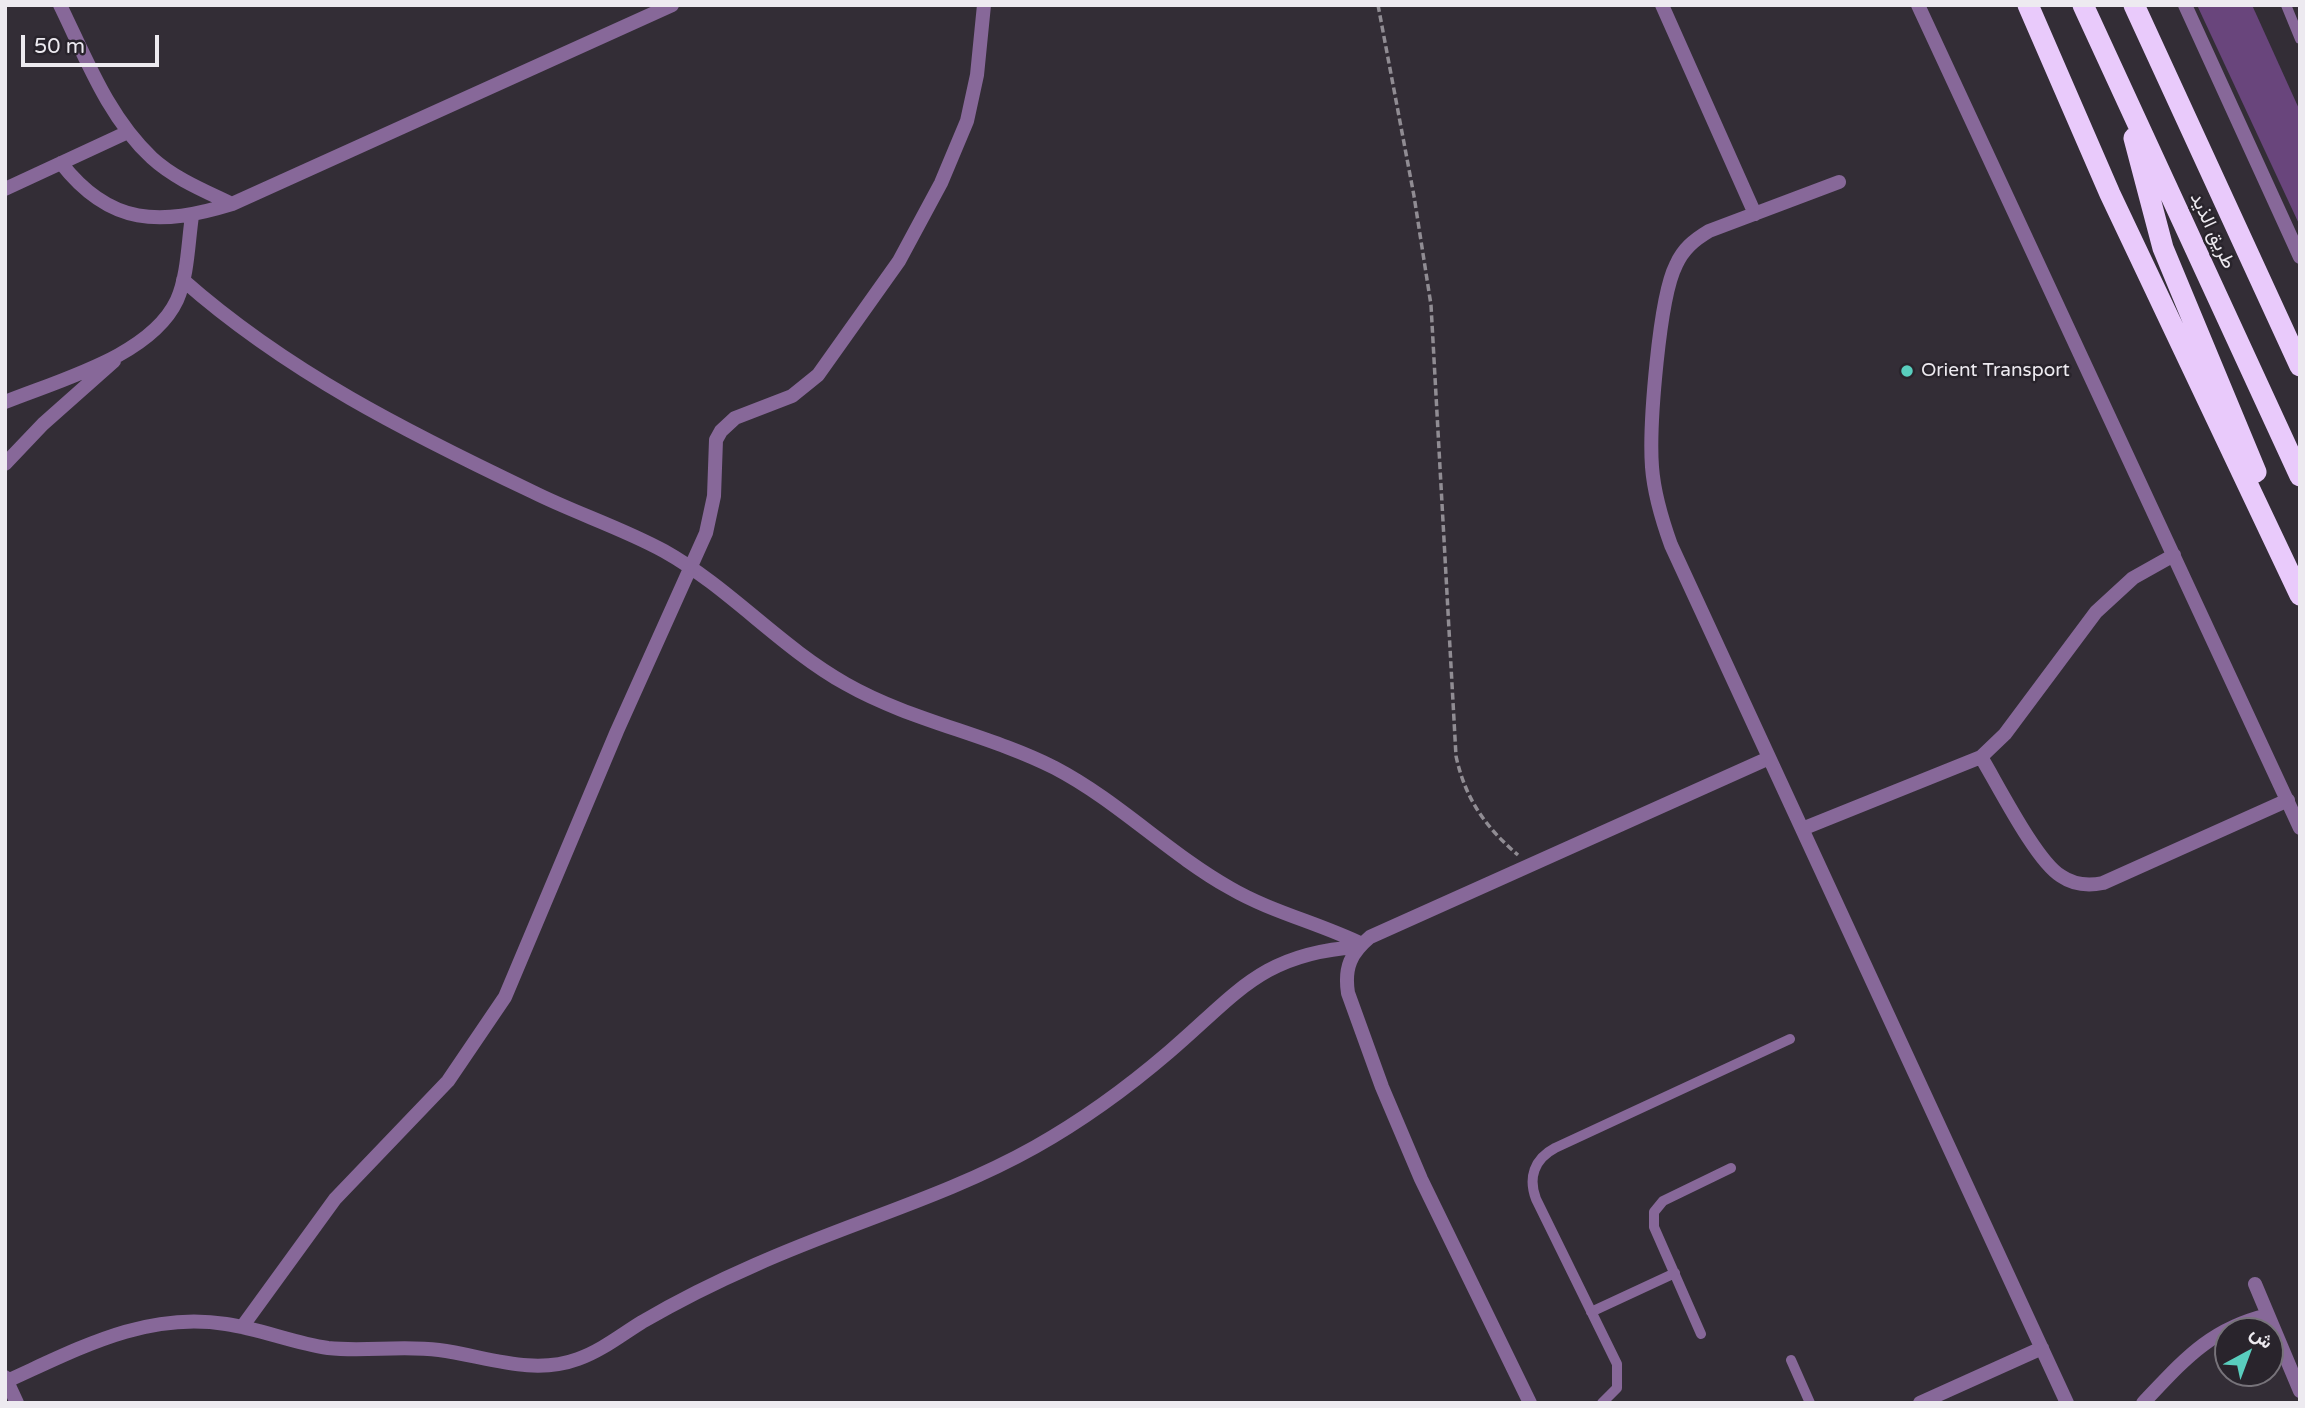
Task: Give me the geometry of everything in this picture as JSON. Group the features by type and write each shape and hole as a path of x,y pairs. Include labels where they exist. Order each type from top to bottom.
{"highway":[{"path":"2028,5 2110,194 2300,595"},
{"name":"طريق الذيد","path":"2083,5 2300,476"},
{"name":"طريق الذيد","path":"2134,5 2300,366"},
{"path":"2129,105 2143,179 2163,248 2263,488 2275,542"}],"street":[{"path":"60,5 107,102 128,132 153,159 183,180 232,204"},
{"path":"61,163 90,194 128,214 159,219 192,216 232,204 672,5"},
{"path":"242,1327 335,1199 448,1081 486,1029 521,962 612,743 691,567 711,515 713,449 720,431 735,418 792,396 818,375 874,299 921,223 967,121 977,75 984,5"},
{"path":"1662,5 1755,214"},
{"path":"1918,5 2300,828"},
{"path":"2185,5 2300,257"},
{"path":"5,189 128,132"},
{"path":"1839,182 1709,231 1693,240 1670,277 1663,309 1652,465 1655,492 1671,545 2067,1403"},
{"path":"5,402 124,352 146,340 164,321 177,299 183,280 192,216"},
{"path":"183,280 267,348 346,398 533,493 661,549 691,567 807,658 847,684 891,705 996,741 1056,769 1112,803 1230,888 1360,945"},
{"path":"5,464 69,399 124,352"},
{"path":"1802,829 1981,757 2005,734 2096,612 2133,578 2174,555"},
{"path":"1981,757 2051,868 2069,881 2086,885 2103,883 2288,800"},
{"path":"1530,1403 1421,1179 1382,1087 1345,977 1349,961 1360,945 1370,937 1769,758"},
{"path":"17,1403 6,1380 100,1339 139,1327 201,1321 242,1327 297,1342 347,1350 425,1348 528,1366 575,1360 669,1307 748,1268 959,1186 998,1167 1109,1099 1174,1049 1230,995 1262,972 1299,956 1360,945"},
{"path":"2255,1284 2300,1391"},
{"path":"2143,1403 2202,1343 2238,1324 2268,1315"},
{"path":"1920,1403 2042,1348"}],"lane":[{"path":"2286,5 2300,39"},
{"path":"1602,1403 1617,1388 1619,1372 1533,1191 1533,1174 1541,1158 1555,1148 1790,1039"},
{"path":"1701,1334 1652,1219 1657,1205 1731,1168"},
{"path":"1591,1312 1675,1273"},
{"path":"1791,1360 1810,1403"}],"path":[{"path":"1378,5 1414,196 1431,305 1457,756 1464,785 1477,813 1490,829 1530,865"}],"shaded area":[{"path":"2197,5 2252,5 2300,111 2300,226"}],"place":[{"name":"Orient Transport","path":"1907,371"}]}
